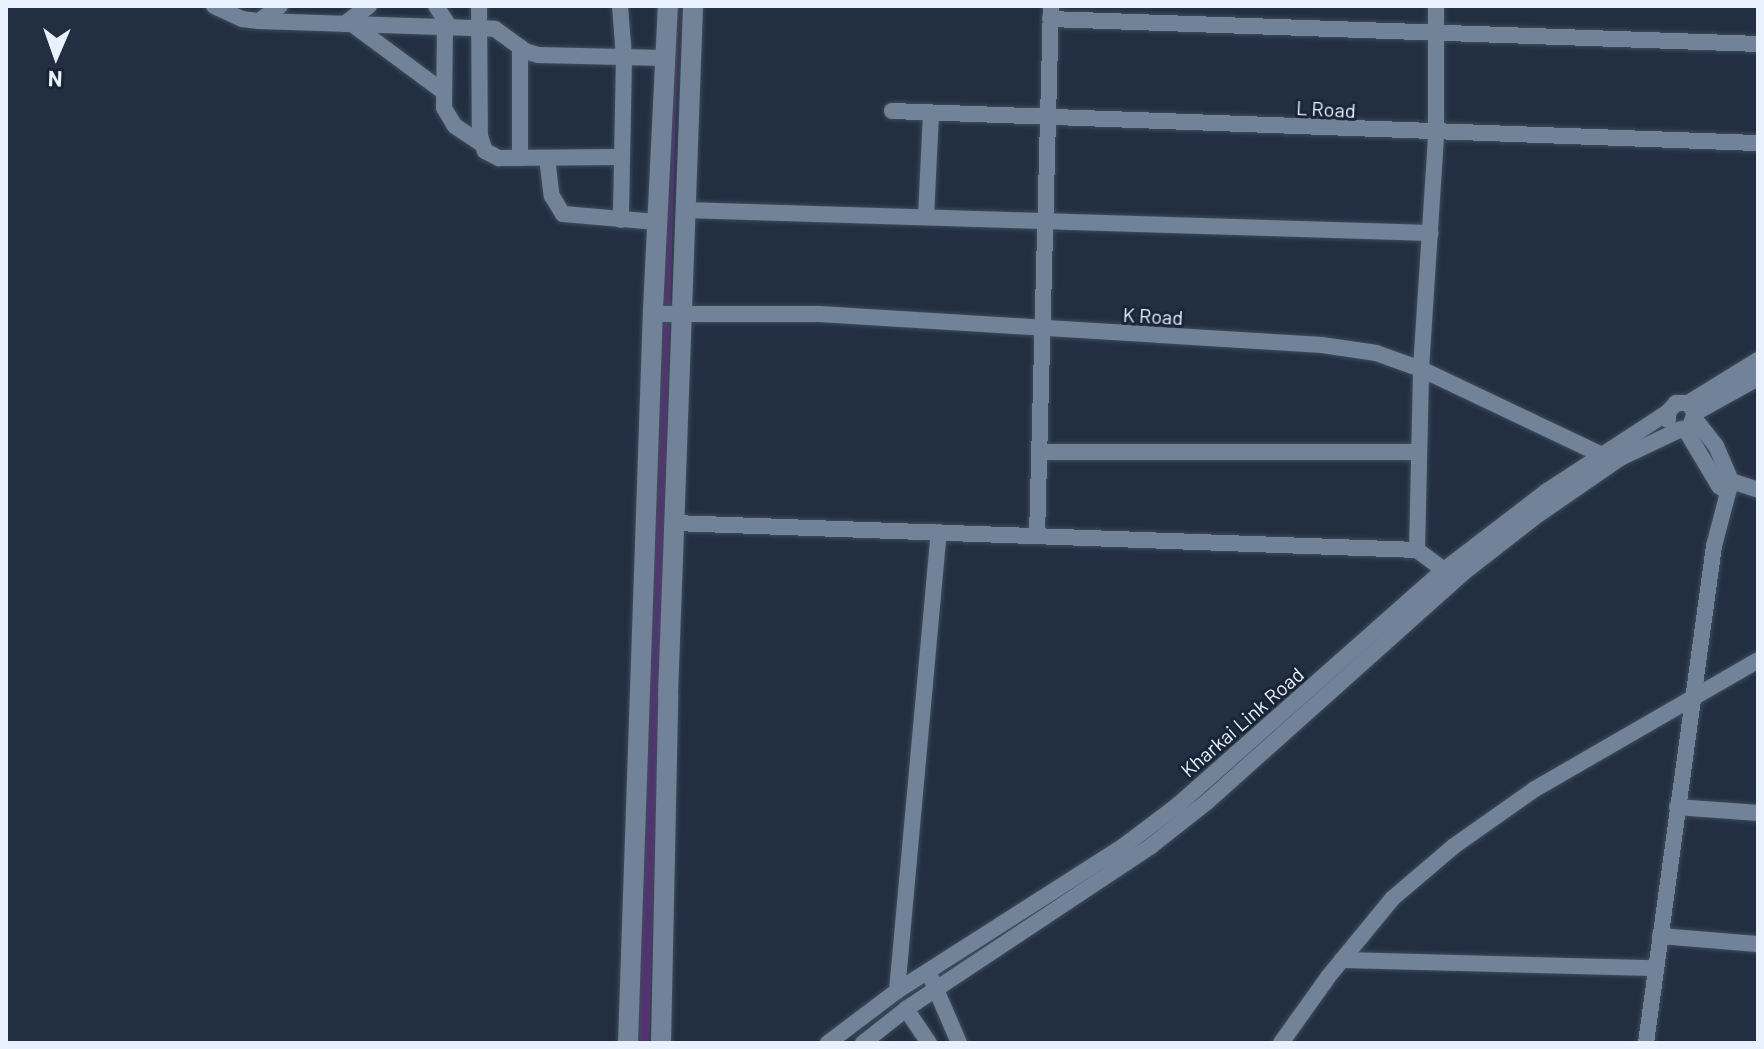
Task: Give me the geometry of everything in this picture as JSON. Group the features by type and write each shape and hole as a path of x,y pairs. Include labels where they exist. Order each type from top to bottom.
{"street":[{"path":"214,6 242,19 259,21 495,29 520,47 538,55 665,58"},
{"path":"259,21 280,6"},
{"path":"348,24 369,6"},
{"path":"436,6 447,26 444,92 448,118 482,144 491,156 622,157"},
{"path":"479,6 482,144"},
{"path":"620,6 624,57 621,220"},
{"path":"628,1043 653,314 668,6"},
{"path":"661,1043 674,523 693,6"},
{"path":"1417,550 1421,369 1436,134 1436,6"},
{"path":"1037,536 1051,12 1437,34 1758,44"},
{"path":"348,24 444,92"},
{"path":"520,47 520,158"},
{"name":"L Road","path":"892,111 1436,134 1758,143"},
{"path":"926,216 931,113"},
{"path":"547,158 552,196 556,208 563,214 657,222"},
{"path":"685,210 1431,233"},
{"name":"K Road","path":"653,314 819,314 1322,345 1376,353 1421,369 1600,454"},
{"path":"1646,1043 1714,546 1730,486 1716,446 1689,419 1758,360"},
{"name":"Kharkai Link Road","path":"863,1043 906,1009 1163,837 1207,802 1450,575 1620,458 1758,378"},
{"name":"Kharkai Link Road","path":"828,1043 897,991 1125,845 1178,805 1450,575 1600,454 1668,412 1670,424 1689,419"},
{"path":"1039,452 1419,452"},
{"path":"1730,486 1758,490"},
{"path":"674,523 1417,550 1450,575"},
{"path":"897,991 939,532"},
{"path":"1281,1043 1342,960 1393,898 1454,846 1535,789 1758,660"},
{"path":"1677,807 1758,813"},
{"path":"1660,936 1758,944"},
{"path":"1342,960 1654,968"},
{"path":"929,971 959,1043"},
{"path":"906,1009 929,1043"}],"shaded area":[{"path":"671,6 679,6 649,1043 637,1043"}]}
